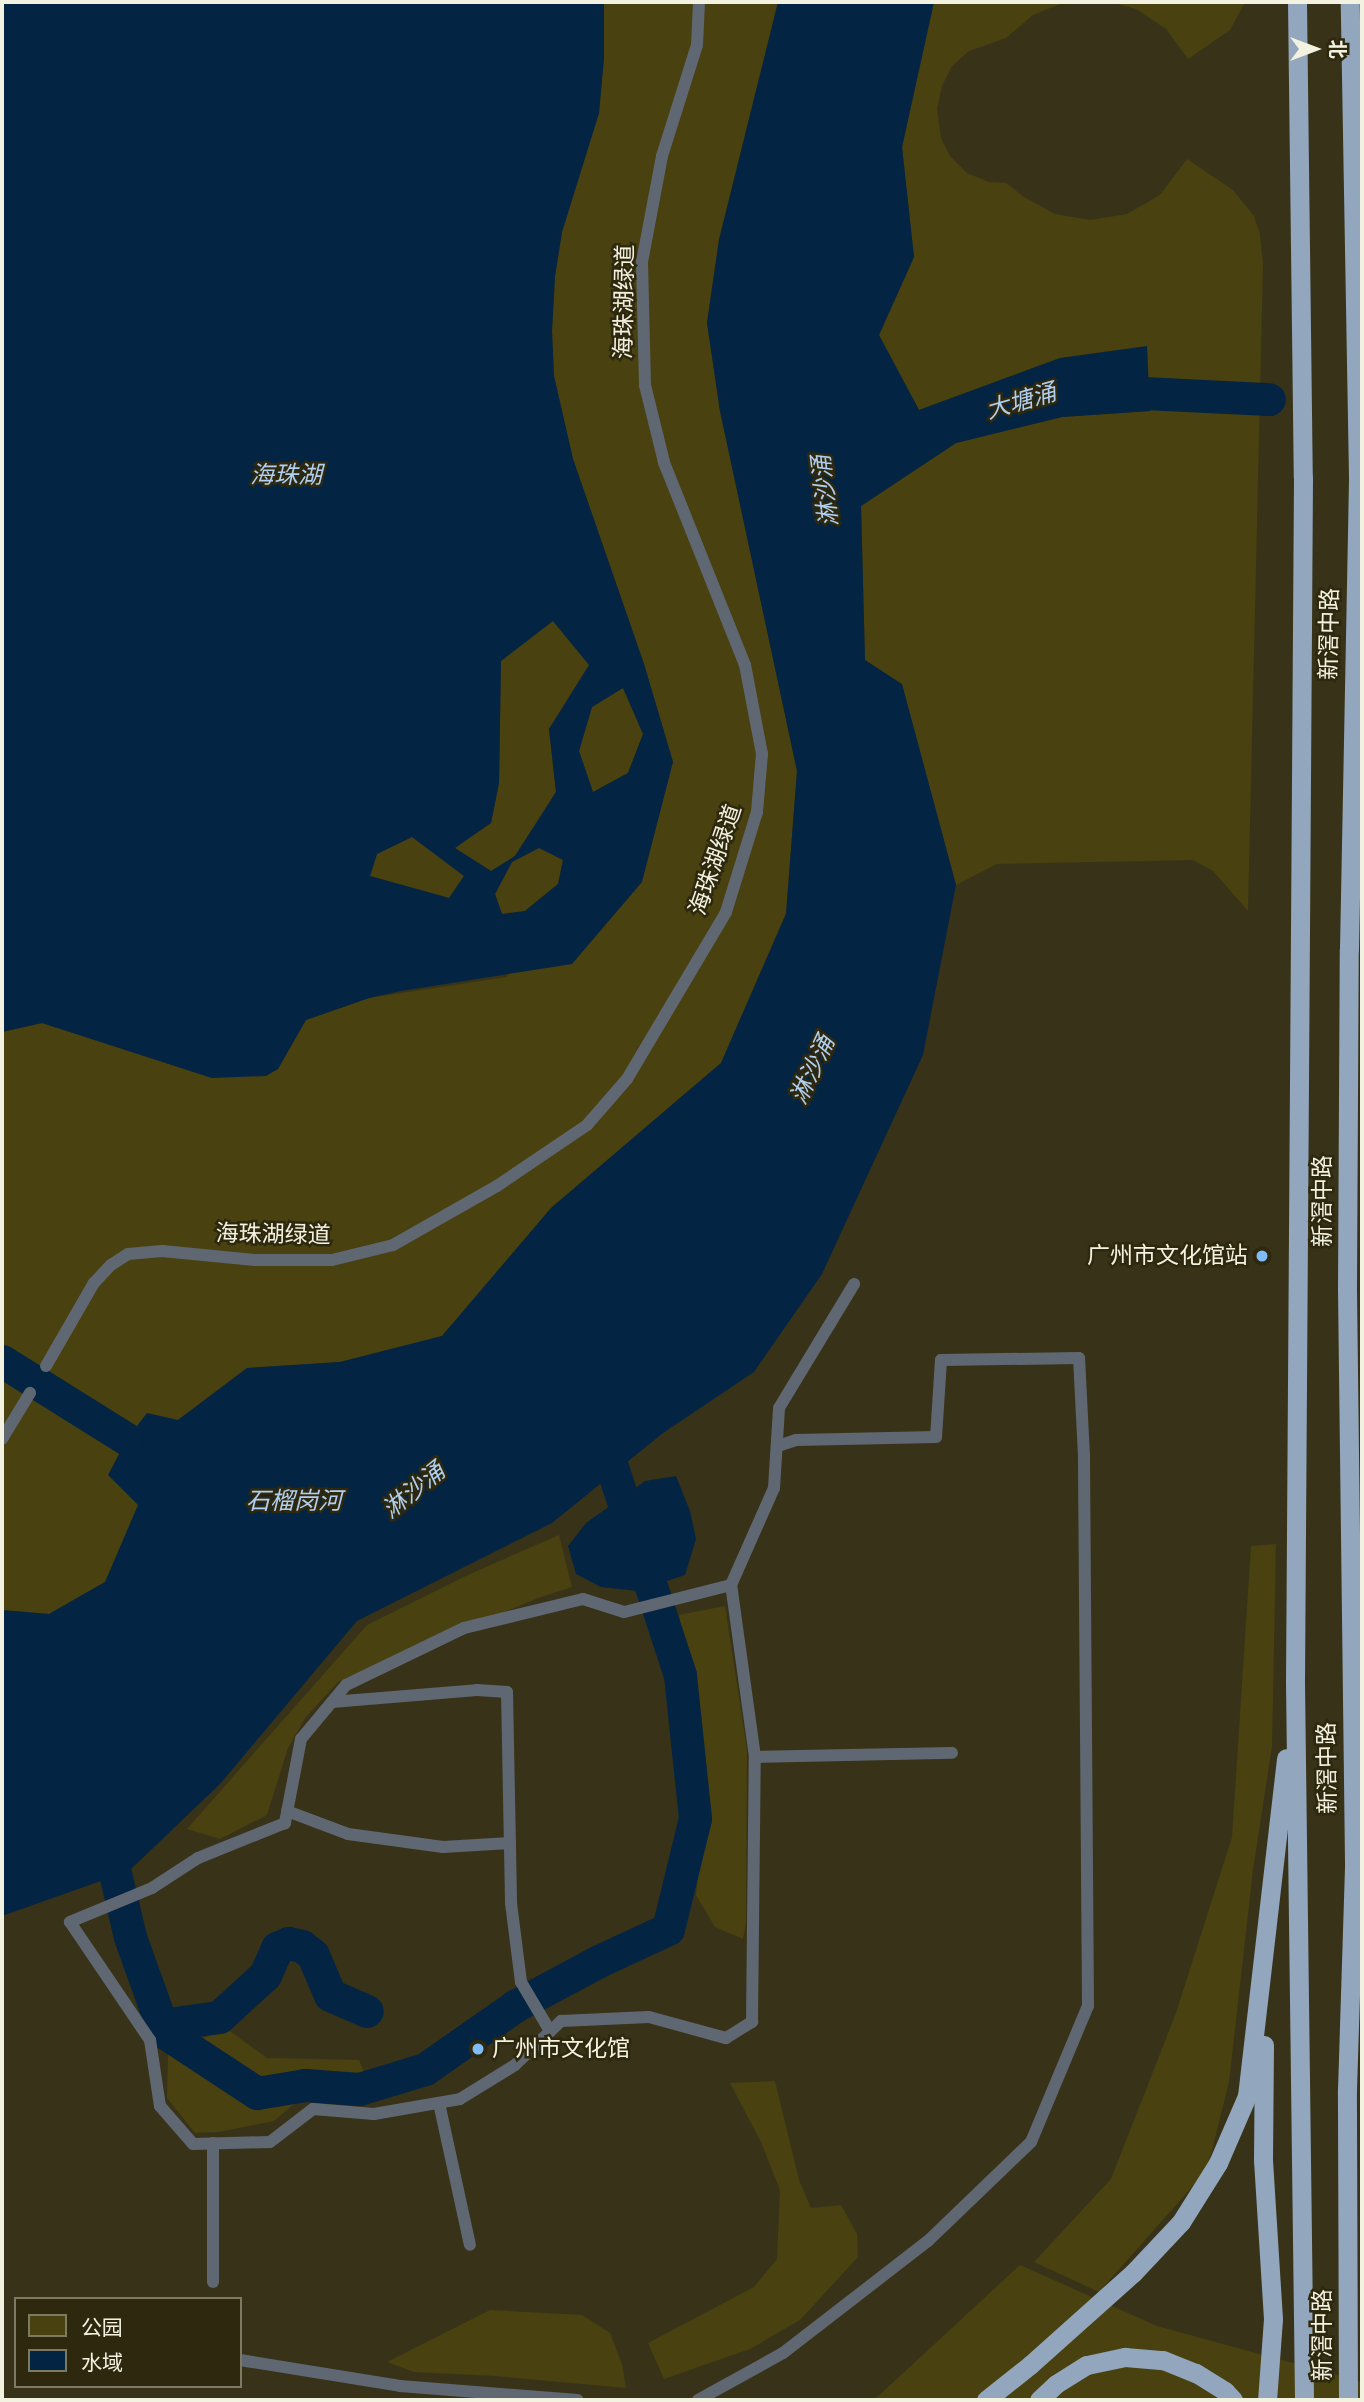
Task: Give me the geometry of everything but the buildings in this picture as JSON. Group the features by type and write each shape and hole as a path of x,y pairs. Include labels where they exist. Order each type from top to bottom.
{"highway":[{"name":"新滘中路","path":"1297,2 1303,533 1295,1682 1304,2400"},
{"name":"新滘中路","path":"1348,2400 1347,2090 1354,1862 1347,1290 1349,949 1358,477 1350,2"},
{"path":"986,2400 1030,2365 1133,2273 1171,2232 1218,2163 1247,2096 1295,1682"},
{"path":"1354,1862 1362,1929"},
{"path":"1267,2400 1273,2319 1263,2160 1269,1904"},
{"path":"1039,2400 1056,2384 1087,2365 1125,2357 1163,2360 1196,2373 1225,2391 1233,2400"},
{"path":"1005,2400 1030,2365"}],"street":[{"name":"海珠湖绿道","path":"46,1367 94,1283 111,1265 128,1254 162,1251 255,1260 332,1260 393,1244 497,1186 587,1125 627,1079 726,912 757,812 762,754 746,665 663,462 645,385 642,262 662,156 696,45 699,2"},
{"path":"731,1585 624,1612 583,1599 464,1628 346,1685 301,1739 285,1823 198,1858 152,1888 70,1923 150,2040 160,2106 194,2144 270,2142 313,2109 374,2114 460,2099 514,2065 561,2021 649,2017 726,2038 752,2022 755,1757 731,1585 774,1489 779,1408 854,1284"},
{"path":"698,2400 783,2353 928,2241 1031,2142 1088,2006 1084,1456 1079,1358 941,1360 936,1437 796,1440 777,1446"},
{"path":"2,1439 30,1393"},
{"path":"332,1702 477,1690 507,1692 511,1903 521,1982 550,2031"},
{"path":"755,1757 951,1754"},
{"path":"287,1811 348,1834 443,1847 510,1843"},
{"path":"439,2103 470,2245"},
{"path":"213,2143 214,2281"},
{"path":"242,2360 400,2386 576,2400"}],"green space":[{"path":"604,2 778,2 719,239 707,323 720,411 797,771 786,913 721,1063 551,1208 442,1336 340,1362 247,1368 178,1420 105,1582 49,1614 2,1610 2,1032 42,1023 212,1078 306,1020 369,998 506,977 673,762 644,664 573,459 554,376 552,331 555,276 562,232 599,113 604,58"},
{"path":"934,2 1065,2 1033,15 1006,38 969,51 952,66 942,86 937,109 941,138 950,156 967,173 989,182 1006,183 1024,197 1055,214 1090,220 1127,214 1160,195 1187,159 1233,190 1254,216 1260,234 1263,264 1248,911 1213,871 1193,860 997,864 956,885 902,685 865,660 861,506 956,443 1062,417 1150,411 1060,358 919,410 879,335 914,257 902,147"},
{"path":"1111,2 1245,2 1230,30 1188,59 1166,29 1136,9"},
{"path":"553,621 590,665 549,729 556,792 515,856 491,871 454,848 491,823 499,783 501,661"},
{"path":"623,688 643,734 628,773 593,792 579,751 592,707"},
{"path":"412,836 464,876 449,898 370,876 377,854"},
{"path":"539,847 563,860 558,884 525,911 502,914 495,894 512,862"},
{"path":"559,1535 572,1587 538,1598 338,1682 306,1717 288,1748 267,1815 220,1839 187,1829 367,1625 470,1574"},
{"path":"1276,1544 1272,1746 1253,1870 1229,2082 1207,2170 1099,2292 1034,2262 1111,2179 1176,2013 1232,1837 1251,1546"},
{"path":"725,1606 747,1750 746,1923 743,1939 715,1927 696,1895 701,1849 701,1777 679,1615"},
{"path":"227,2029 267,2058 359,2060 376,2099 300,2099 274,2121 219,2132 195,2133 167,2098 168,2051"},
{"path":"775,2081 799,2180 811,2208 841,2205 857,2234 858,2257 800,2320 750,2349 664,2379 648,2343 754,2287 777,2259 780,2190 761,2142 730,2083"},
{"path":"1020,2265 1157,2326 1362,2382 1362,2400 874,2400"},
{"path":"490,2310 582,2315 610,2333 622,2364 626,2388 495,2376 414,2372 387,2362"}],"water":[{"name":"海珠湖","path":"2,2 604,2 604,58 599,113 562,232 555,276 552,331 554,376 573,459 644,664 673,762 642,882 572,964 401,991 369,998 306,1020 278,1069 266,1076 212,1078 42,1023 2,1032","holes":["553,621 589,665 549,729 556,792 515,856 491,871 455,848 491,823 499,783 501,661","623,688 643,734 628,773 593,792 579,751 592,707","412,837 464,876 449,898 370,876 377,854","539,848 563,860 558,884 525,911 502,914 495,894 512,862"]},
{"name":"石榴岗河","path":"778,2 934,2 902,147 914,257 879,335 919,410 1060,358 1147,346 1150,411 1062,417 956,443 861,506 865,660 902,684 956,885 923,1055 822,1274 754,1372 663,1433 552,1523 357,1621 220,1784 129,1871 2,1916 2,1610 49,1614 105,1582 138,1505 108,1475 127,1439 147,1413 178,1420 247,1368 340,1362 442,1336 551,1208 721,1063 786,914 797,771 720,411 707,323 719,240"},
{"path":"676,1476 690,1511 696,1539 685,1575 637,1591 601,1587 576,1574 568,1546 586,1523 645,1481"}],"waterway":[{"name":"大塘涌","path":"1103,391 1269,399"},
{"path":"2,1361 127,1439"},
{"path":"105,1831 130,1937 164,2032 257,2093 305,2085 359,2089 425,2069 515,2006 599,1961 668,1929 695,1818 680,1675 600,1430"},
{"path":"161,2025 219,2017 265,1975 277,1948 288,1943 302,1946 313,1955 330,1995 367,2011"}],"place":[{"name":"广州市文化馆站","path":"1262,1256"},
{"name":"广州市文化馆","path":"478,2049"}],"water label":[{"name":"淋沙涌","path":"826,491"},
{"name":"淋沙涌","path":"813,1070"},
{"name":"淋沙涌","path":"414,1491"}]}
